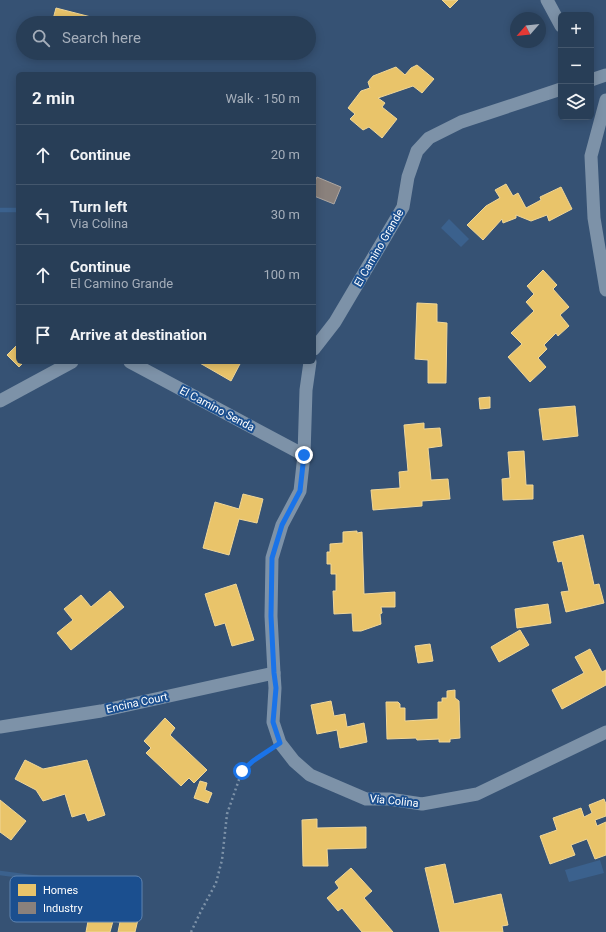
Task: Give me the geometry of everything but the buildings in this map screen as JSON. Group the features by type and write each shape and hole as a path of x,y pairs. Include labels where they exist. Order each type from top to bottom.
{"street":[{"path":"547,0 558,20"},
{"path":"594,79 606,75"},
{"name":"El Camino Grande","path":"316,346 335,322 404,208 408,177 417,151 430,138 461,122 558,90"},
{"path":"606,100 592,156 594,218 606,290"},
{"path":"0,401 68,364"},
{"name":"El Camino Senda","path":"134,364 304,455"},
{"path":"274,673 271,616 272,558 282,525 300,491 304,455 306,390 310,364"},
{"name":"Encina Court","path":"0,727 101,711 274,673"},
{"name":"Via Colina","path":"274,673 276,688 273,722 280,743 294,761 310,775 366,799 389,799 422,804 477,794 606,732"}],"path":[{"path":"191,932 216,883 222,860 227,814 242,771 253,761 280,743"}],"water":[{"path":"449,219 469,239 461,247 441,228"},
{"path":"600,860 604,873 569,882 565,870"}],"waterway":[{"path":"0,210 16,210"},
{"path":"0,873 23,876"}],"route":[{"path":"242,771 253,761 280,743 273,722 276,688 271,616 272,558 282,525 300,491 304,455"}]}
